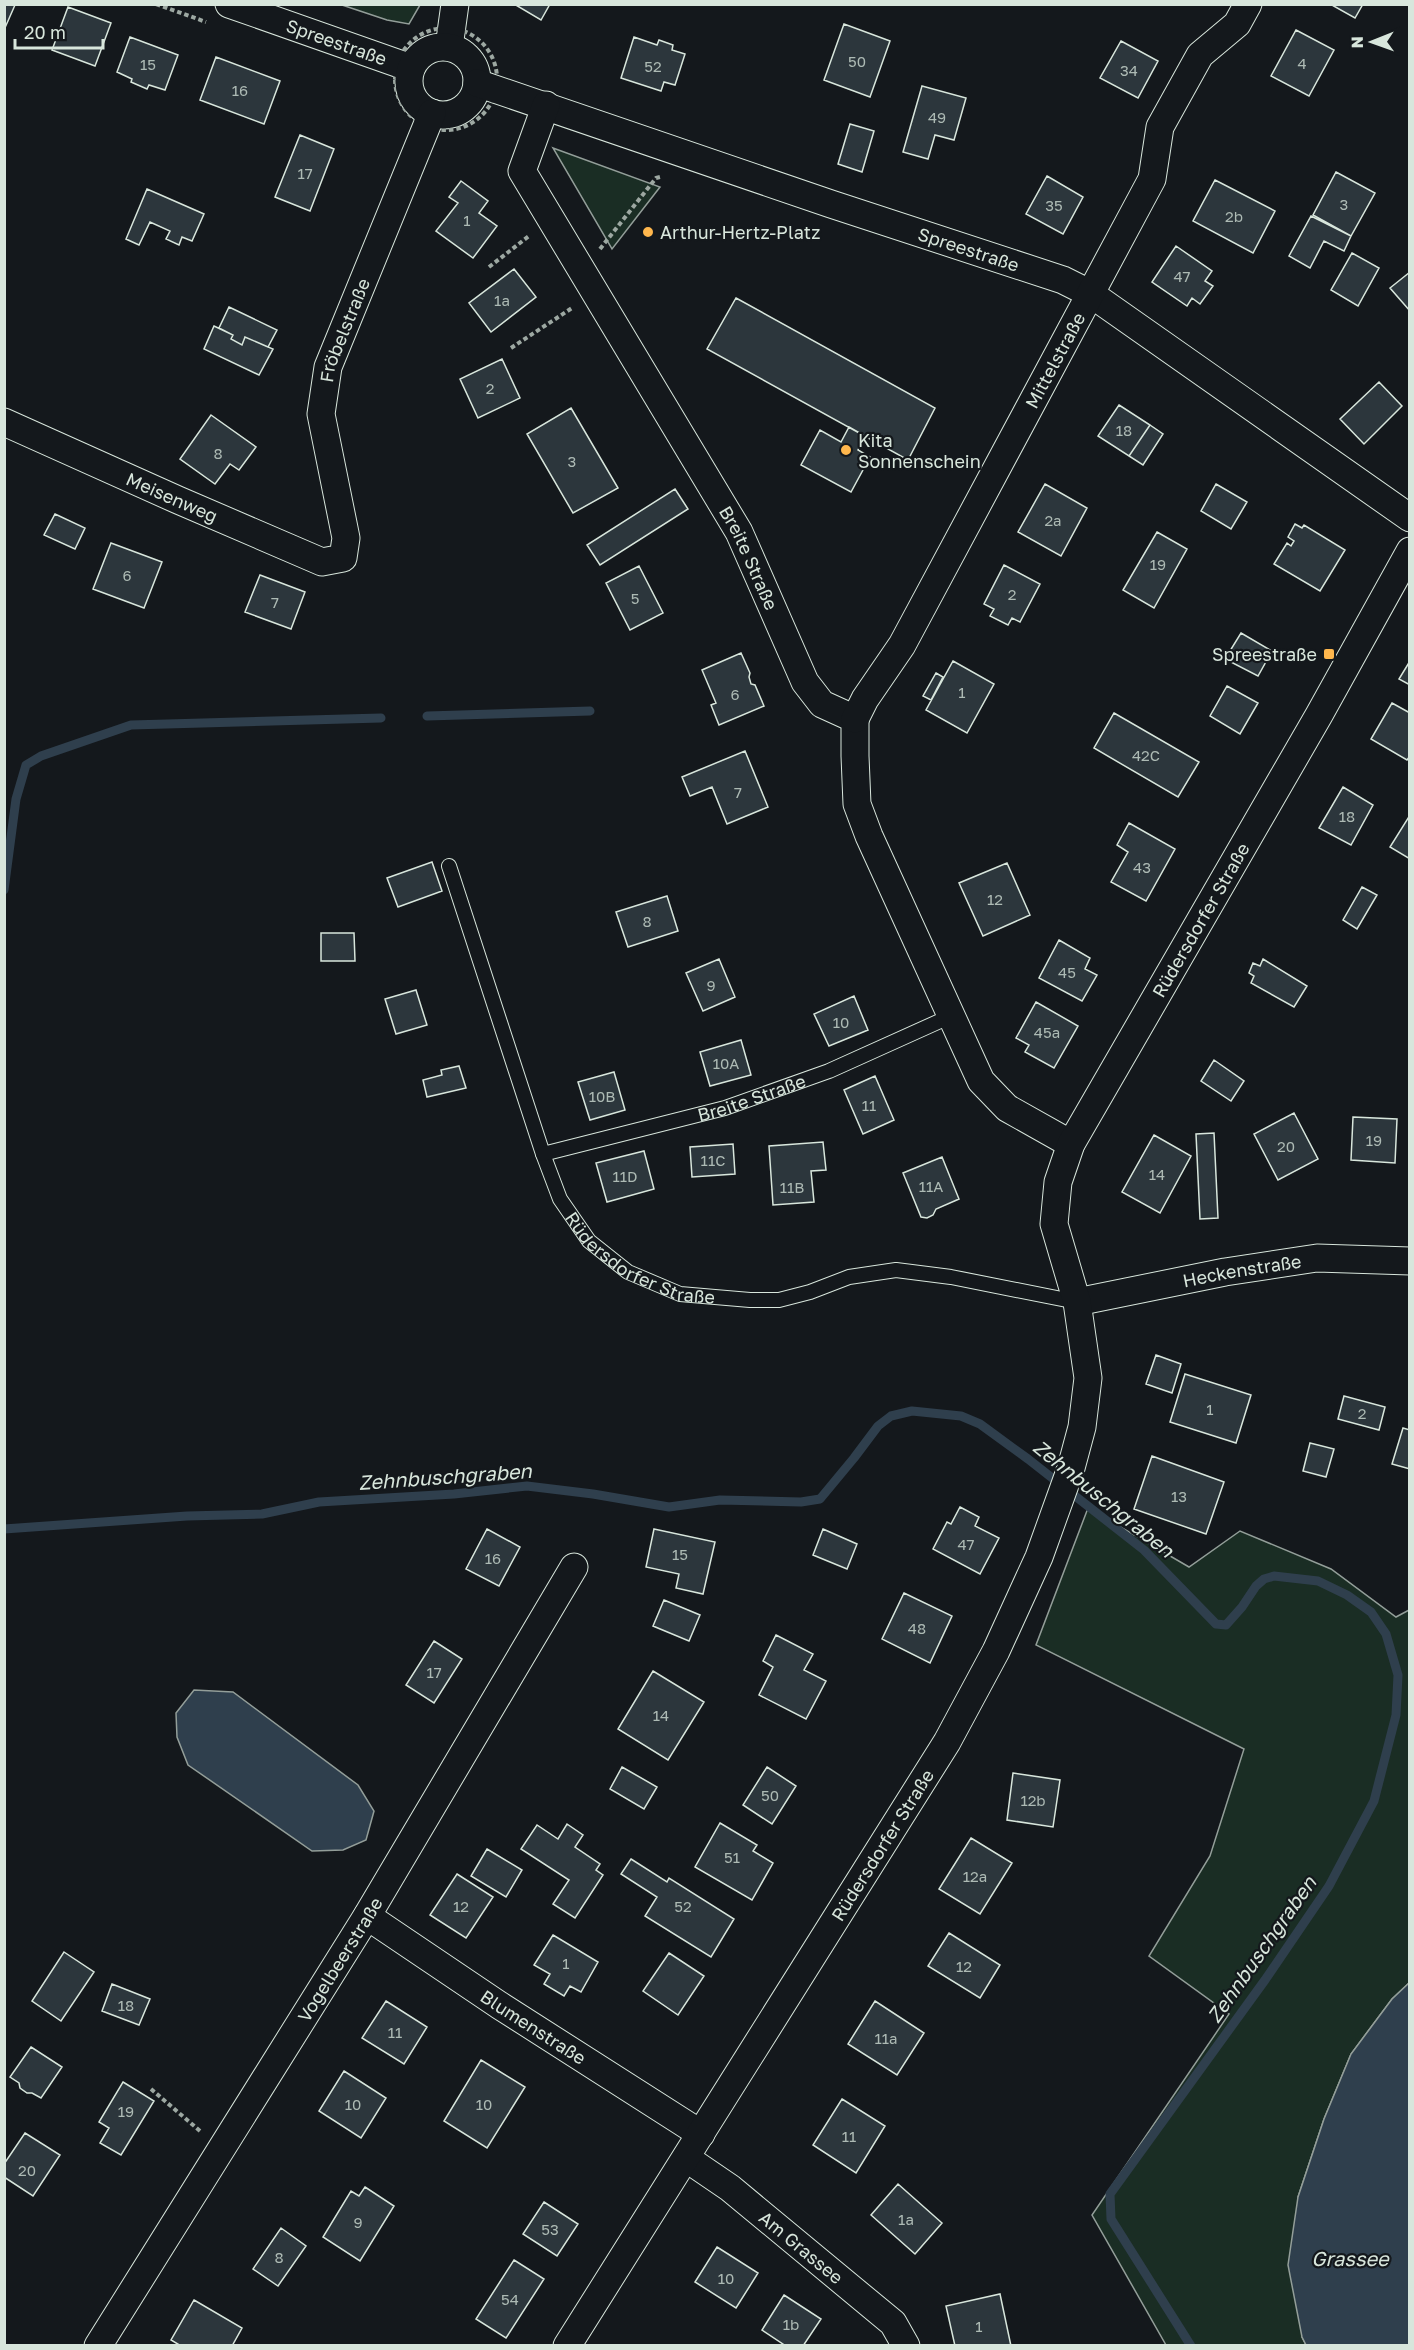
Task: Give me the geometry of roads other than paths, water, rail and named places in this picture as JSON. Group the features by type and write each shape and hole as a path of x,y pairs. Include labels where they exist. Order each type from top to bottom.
{"street":[{"name":"Spreestraße","path":"229,4 404,65"},
{"name":"Mittelstraße","path":"855,719 865,699 902,645 1152,179 1160,127 1200,55 1237,24 1248,4"},
{"name":"Spreestraße","path":"404,65 433,48 452,27"},
{"path":"430,120 462,109 487,86 470,59 460,51 452,27"},
{"name":"Spreestraße","path":"404,65 410,90 430,120"},
{"name":"Spreestraße","path":"487,86 1063,280 1091,294 1410,518"},
{"name":"Breite Straße","path":"546,105 522,171 739,532 806,682 822,704 855,719"},
{"name":"Fröbelstraße","path":"343,558 346,538 321,414 328,367 430,120"},
{"name":"Meisenweg","path":"4,422 322,562 343,558"},
{"name":"Rüdersdorfer Straße","path":"567,2346 947,1742 996,1651 1039,1557 1071,1468 1082,1427 1088,1378 1077,1302 1054,1224 1058,1182 1071,1144 1410,551"},
{"path":"855,719 857,804 869,836 981,1082 1007,1108 1071,1144"},
{"name":"Heckenstraße","path":"1077,1302 1225,1272 1317,1258 1410,1261"},
{"name":"Vogelbeerstraße","path":"98,2346 367,1916 574,1567"},
{"name":"Blumenstraße","path":"367,1916 500,2005 701,2134"},
{"name":"Am Grassee","path":"686,2158 730,2188 893,2323 906,2346"}],"lane":[{"name":"Rüdersdorfer Straße","path":"448,866 560,1199 589,1241 628,1272 680,1294 779,1300 810,1292 849,1277 896,1270 951,1277 1077,1302"},
{"name":"Breite Straße","path":"543,1154 725,1108 828,1071 951,1016"}],"water":[{"path":"194,1690 233,1692 358,1785 374,1811 366,1840 343,1850 312,1851 188,1765 177,1737 176,1713"},
{"name":"Grassee","path":"1409,1983 1409,2345 1306,2345 1302,2337 1288,2265 1298,2197 1324,2119 1351,2054 1392,1999"}],"waterway":[{"path":"427,716 590,711"},
{"path":"4,890 16,799 26,765 41,756 131,725 381,718"},
{"name":"Zehnbuschgraben","path":"4,1529 187,1516 262,1514 319,1502 454,1494 527,1486 669,1507 720,1500 801,1502 820,1499 878,1426 891,1416 912,1411 961,1416 980,1424 1144,1550 1216,1624 1226,1625 1256,1586 1264,1579 1274,1576 1318,1581 1347,1595 1371,1612 1386,1634 1398,1675 1396,1715 1374,1801 1329,1886 1265,1980 1110,2194 1111,2219 1191,2346"}],"place":[{"name":"Arthur-Hertz-Platz","path":"648,232"},
{"name":"Kita Sonnenschein","path":"846,450"},
{"name":"Spreestraße","path":"1329,654"}]}
